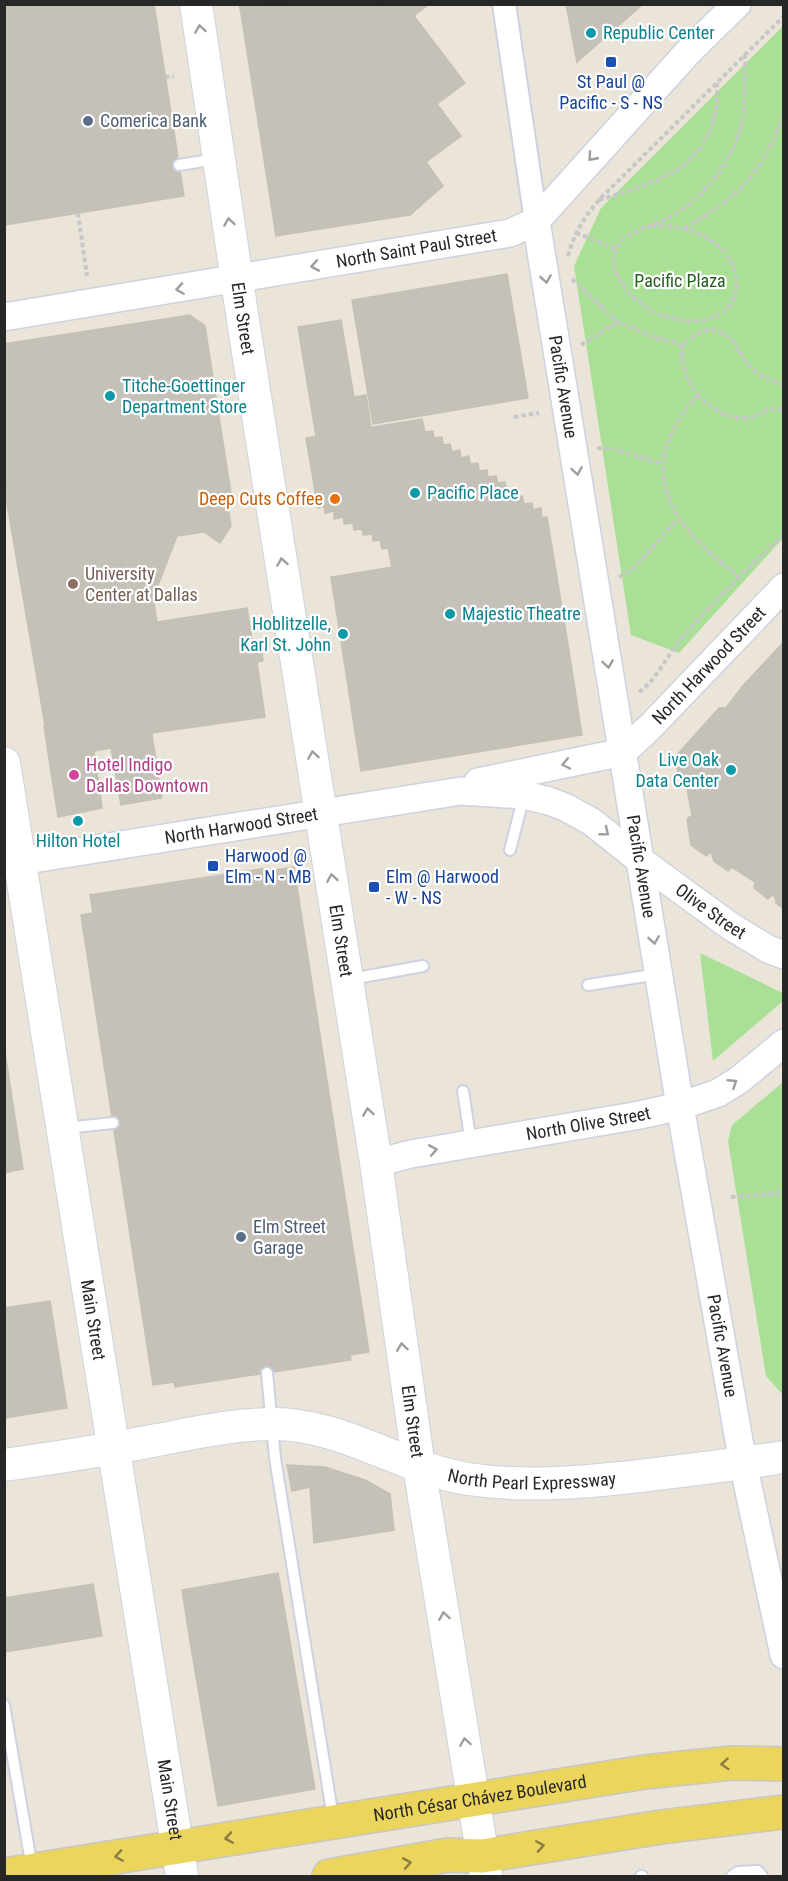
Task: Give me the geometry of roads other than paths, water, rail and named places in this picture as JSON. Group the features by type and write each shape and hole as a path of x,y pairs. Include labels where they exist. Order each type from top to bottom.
{"main road":[{"name":"Elm Street","path":"196,4 376,1163 419,1467 484,1866"},
{"name":"Main Street","path":"4,763 12,862 63,1129 180,1862"},
{"name":"North Pearl Expressway","path":"4,1465 115,1448 214,1429 272,1424 298,1425 347,1437 419,1467 466,1478 505,1483 543,1484 672,1473 783,1457"},
{"name":"North César Chávez Boulevard","path":"19,1872 180,1862 334,1822 474,1799 688,1766 732,1763 783,1764"},
{"path":"328,1876 448,1855 484,1866 661,1827 783,1812"}],"street":[{"name":"Pacific Avenue","path":"504,4 536,221 680,1106 743,1463 783,1655"},
{"name":"North Saint Paul Street","path":"4,317 510,234 536,221 689,51 737,4"},
{"name":"North Harwood Street","path":"461,790 476,783 623,752 650,727 783,587"},
{"name":"North Harwood Street","path":"12,862 461,790 524,795 549,801 592,822 641,861"},
{"name":"Olive Street","path":"641,861 730,926 768,949 783,955"},
{"name":"North Olive Street","path":"376,1163 411,1154 640,1115 680,1106 718,1093 739,1080 783,1043"}],"lane":[{"path":"179,165 219,158"},
{"path":"510,850 524,795"},
{"path":"347,980 423,966"},
{"path":"588,985 659,974"},
{"path":"463,1091 471,1143"},
{"path":"63,1129 113,1123"},
{"path":"267,1373 275,1458 334,1822"},
{"path":"4,1705 19,1872"},
{"path":"732,1876 738,1872 758,1871 762,1876"}],"place":[{"name":"Republic Center","path":"591,33"},
{"name":"St Paul @ Pacific - S - NS","path":"611,62"},
{"name":"Comerica Bank","path":"88,121"},
{"name":"Titche-Goettinger Department Store","path":"110,396"},
{"name":"Pacific Place","path":"415,493"},
{"name":"Deep Cuts Coffee","path":"335,499"},
{"name":"University Center at Dallas","path":"73,584"},
{"name":"Majestic Theatre","path":"450,614"},
{"name":"Hoblitzelle, Karl St. John","path":"343,634"},
{"name":"Live Oak Data Center","path":"731,770"},
{"name":"Hotel Indigo Dallas Downtown","path":"74,775"},
{"name":"Hilton Hotel","path":"78,821"},
{"name":"Harwood @ Elm - N - MB","path":"213,866"},
{"name":"Elm @ Harwood - W - NS","path":"374,887"},
{"name":"Elm Street Garage","path":"241,1237"}],"park label":[{"name":"Pacific Plaza","path":"680,281"}]}
